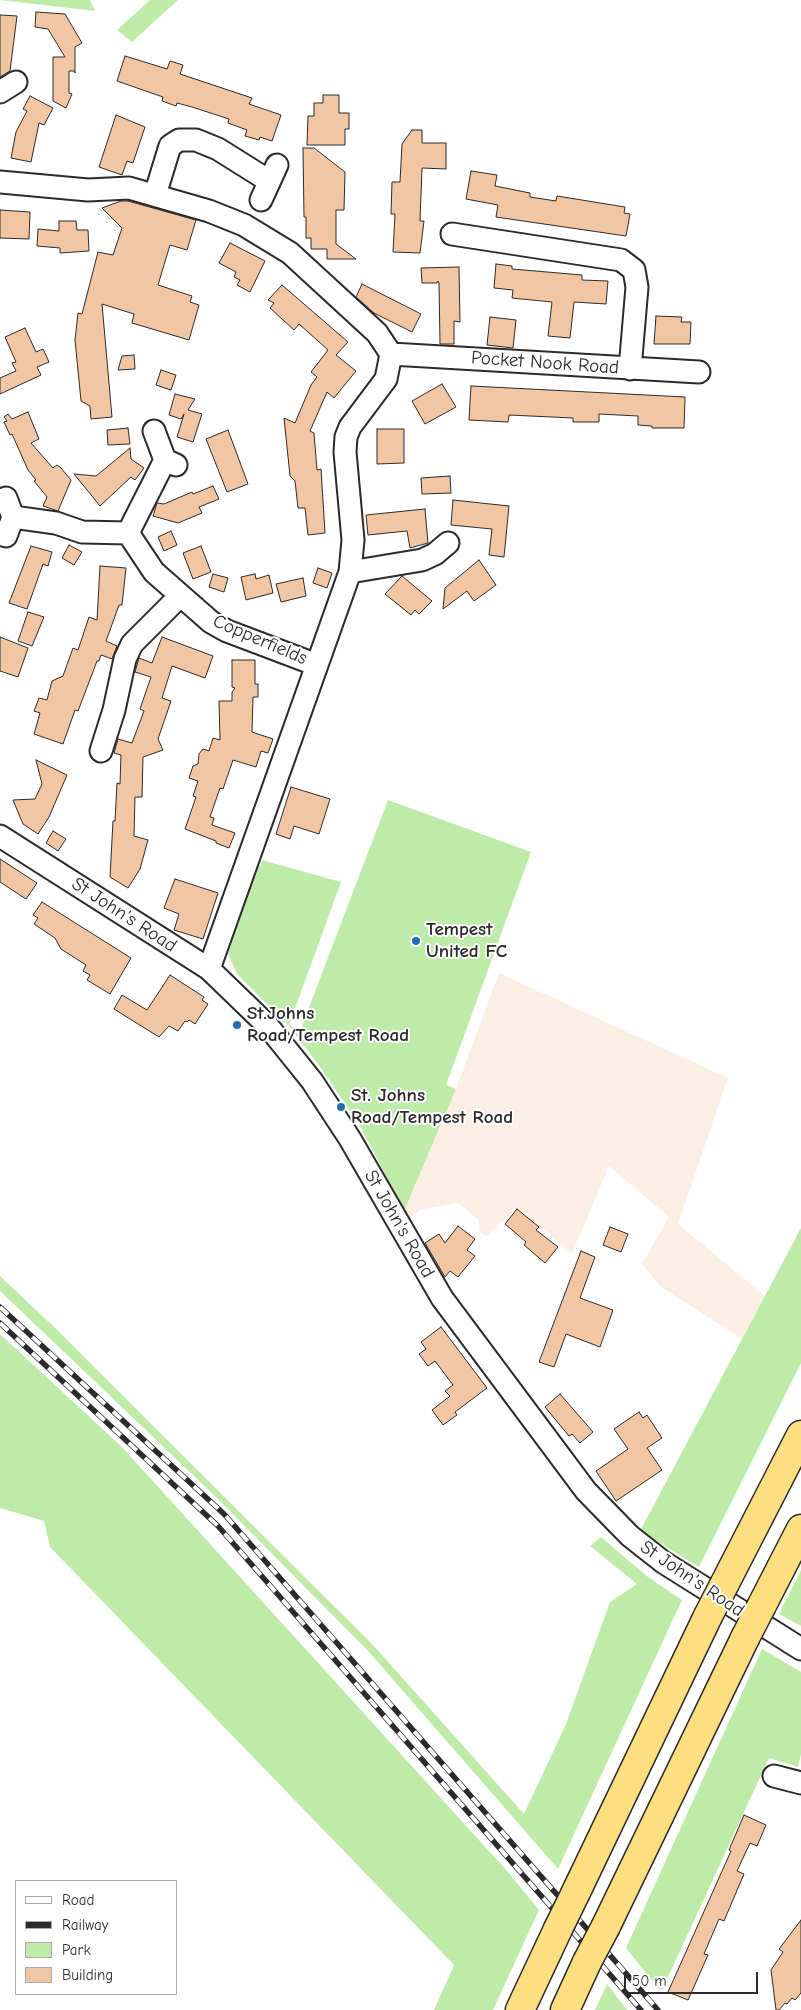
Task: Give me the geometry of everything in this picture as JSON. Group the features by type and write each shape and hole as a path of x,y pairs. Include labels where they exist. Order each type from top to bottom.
{"highway":[{"path":"520,2010 708,1616 801,1435"},
{"path":"565,2010 745,1638 801,1529"}],"street":[{"path":"155,195 170,146 179,140 196,140 218,149 269,182"},
{"path":"0,182 88,190 129,188 209,211 244,225 278,245 377,333 391,354 386,379 350,427 346,437 345,452 353,540 350,572 209,969"},
{"path":"452,234 621,260 634,270 637,287 630,369"},
{"name":"Pocket Nook Road","path":"391,354 699,372"},
{"path":"8,517 56,523 82,532 128,533 171,463 154,431"},
{"name":"Copperfields","path":"128,533 154,572 211,622 227,631 316,665"},
{"path":"350,572 422,560 435,554 448,543"},
{"path":"101,751 100,726 132,644 141,632 180,596"},
{"name":"St John's Road","path":"0,836 209,969 267,1025 312,1081 350,1139 442,1298 586,1491 630,1536 663,1562 801,1649"},
{"path":"774,1776 801,1783"}],"shaded area":[{"path":"499,973 728,1078 678,1224 765,1296 742,1339 660,1286 642,1264 669,1217 609,1166 572,1254 517,1207 486,1237 479,1230 479,1220 458,1203 420,1210 409,1220 404,1211 456,1089"}],"green space":[{"path":"0,0 90,0 95,11"},
{"path":"150,0 178,0 132,42 117,30"},
{"name":"Tempest United FC","path":"388,800 531,852 446,1085 456,1089 404,1211 360,1126 321,1068 289,1026 237,974 228,954 257,865 261,866 262,860 341,882 289,1025 300,1031"},
{"path":"801,1228 801,1363 699,1567 640,1531"},
{"path":"0,1276 53,1326 373,1645 524,1814 566,1724 610,1602 637,1584 590,1546 601,1537 648,1577 682,1600 558,1869 369,1652 214,1495 0,1291"},
{"path":"0,1334 122,1447 508,1872 539,1910 493,2010 434,2010 454,1965 50,1547 44,1521 0,1508"},
{"path":"801,1570 801,1626 779,1614"},
{"path":"762,1649 801,1672 801,1754 798,1767 769,1758 662,1990 658,1988 626,1948"},
{"path":"607,1984 627,2010 595,2010"}],"building":[{"path":"36,12 65,14 82,43 75,47 75,73 74,71 69,71 69,93 72,94 66,108 53,101 53,57 65,57 48,29 35,27"},
{"path":"0,15 17,16 10,71 0,77"},
{"path":"125,56 167,69 170,61 183,65 180,74 252,98 249,104 281,115 272,141 260,137 259,140 245,136 247,130 228,123 229,119 177,103 176,106 162,101 163,97 117,81"},
{"path":"323,95 339,95 339,113 349,113 349,129 345,129 345,145 307,145 308,116 314,116 314,103 323,103"},
{"path":"30,96 53,108 44,125 39,123 31,162 11,158 16,132 27,111 23,109"},
{"path":"116,115 145,127 133,163 127,161 122,175 99,167"},
{"path":"412,130 422,130 422,143 446,143 446,169 422,168 420,221 424,221 420,253 393,252 395,214 391,214 392,182 400,182 402,144"},
{"path":"303,148 314,148 345,172 344,210 336,210 336,244 356,259 327,259 327,249 311,249 311,238 306,238 306,217 304,217"},
{"path":"471,171 497,175 495,186 530,193 530,197 556,201 557,196 625,207 624,213 630,214 626,236 496,217 498,205 466,199"},
{"path":"121,201 128,201 196,220 187,250 170,245 158,285 192,296 190,302 199,305 189,340 132,323 134,314 102,304 112,417 91,419 90,406 81,401 75,340 78,313 82,314 98,252 113,255 122,228 102,208"},
{"path":"0,210 30,212 29,239 0,238"},
{"path":"59,221 76,221 77,230 88,230 89,251 60,253 60,248 37,246 38,229 59,231"},
{"path":"230,243 265,261 250,292 237,285 240,280 234,277 236,272 219,263"},
{"path":"496,264 512,266 512,269 582,275 582,280 608,281 606,304 574,302 570,338 548,336 552,302 512,298 513,290 494,288"},
{"path":"459,267 460,322 454,321 454,344 440,344 439,283 438,281 437,283 422,283 421,268"},
{"path":"362,284 421,314 412,332 374,313 356,297"},
{"path":"282,285 348,342 336,355 356,371 334,398 327,392 310,431 314,433 317,470 321,469 325,533 308,535 305,508 298,508 295,481 290,476 284,418 295,423 311,385 317,377 311,372 328,350 299,324 294,330 270,308 274,303 268,300"},
{"path":"656,316 682,317 681,322 691,322 690,344 654,344"},
{"path":"490,317 516,320 513,348 487,345"},
{"path":"25,328 36,352 43,349 49,362 37,367 41,375 0,394 0,378 16,371 12,363 16,362 5,337"},
{"path":"134,355 135,369 118,370 122,356"},
{"path":"161,370 176,375 171,390 156,385"},
{"path":"442,384 456,407 425,424 412,401"},
{"path":"471,386 685,397 684,428 652,428 652,426 638,425 638,416 599,414 599,422 573,422 573,418 509,415 508,422 469,420"},
{"path":"175,394 195,399 188,410 202,414 193,442 177,437 184,414 181,419 169,415"},
{"path":"28,412 39,439 31,443 53,468 57,465 60,467 71,480 58,511 43,506 47,497 34,481 36,480 28,470 12,434 10,435 4,422 7,421 4,417 8,414 12,419"},
{"path":"128,428 130,444 108,445 107,430"},
{"path":"377,429 404,429 404,463 377,464"},
{"path":"228,430 248,484 227,492 206,439"},
{"path":"130,448 131,459 144,468 135,480 131,477 100,506 74,474 96,476"},
{"path":"450,476 451,493 422,494 421,478"},
{"path":"213,486 219,499 199,507 202,513 178,523 153,516 157,503 164,504 192,492 193,494"},
{"path":"453,500 509,506 504,557 489,555 492,529 451,525"},
{"path":"425,509 428,543 410,548 407,531 368,535 366,515"},
{"path":"171,531 177,545 164,551 158,537"},
{"path":"69,545 82,552 74,565 62,558"},
{"path":"31,546 52,552 48,566 43,564 27,609 9,603"},
{"path":"201,546 211,572 193,579 183,553"},
{"path":"479,560 496,585 474,601 467,591 443,609 445,588"},
{"path":"100,566 126,568 122,605 119,605 106,641 117,646 112,659 101,655 99,661 97,661 78,711 75,710 63,744 34,734 40,713 34,711 39,698 47,700 52,681 63,676 73,648 78,650 89,617 97,620"},
{"path":"318,568 332,573 327,588 313,583"},
{"path":"213,574 228,578 224,592 209,587"},
{"path":"255,574 256,579 269,575 273,593 246,600 241,577"},
{"path":"402,576 432,601 419,614 415,610 411,615 385,594"},
{"path":"303,578 306,596 281,602 276,584"},
{"path":"28,612 44,617 32,646 18,641"},
{"path":"0,637 28,648 18,677 0,671"},
{"path":"162,637 213,656 205,678 172,666 162,698 171,701 158,739 163,750 143,757 142,797 135,797 134,836 148,840 140,869 128,888 110,877 113,821 115,821 117,783 120,784 121,755 114,753 118,739 132,743 144,711 140,709 151,677 135,672 139,658 152,663"},
{"path":"232,660 255,660 255,684 258,684 258,697 253,697 252,732 273,739 268,753 261,751 256,767 233,760 223,789 220,788 210,817 214,818 212,825 235,833 229,848 185,829 196,797 193,796 198,781 189,778 193,766 198,764 199,754 203,749 209,751 213,738 220,740 219,701 232,701 232,692 235,688 232,687"},
{"path":"36,760 67,775 49,817 38,834 23,824 13,800 35,799 42,784"},
{"path":"291,787 330,799 319,834 294,826 290,839 276,834"},
{"path":"53,831 66,839 58,851 46,843"},
{"path":"0,859 37,883 26,899 0,882"},
{"path":"175,879 218,893 203,939 174,930 179,914 164,908"},
{"path":"42,902 131,958 110,994 87,980 90,975 83,971 86,965 61,949 55,938 34,924 38,918 33,915"},
{"path":"170,975 204,997 202,1000 208,1004 195,1024 189,1020 185,1021 178,1031 169,1026 159,1037 114,1009 122,995 147,1010"},
{"path":"517,1209 539,1227 536,1230 558,1247 545,1263 524,1245 526,1242 505,1224"},
{"path":"458,1226 475,1239 467,1250 475,1256 458,1277 450,1271 445,1277 425,1243 439,1234 445,1243"},
{"path":"610,1227 628,1234 621,1252 603,1245"},
{"path":"581,1251 595,1257 580,1298 613,1310 600,1347 566,1334 554,1367 539,1362"},
{"path":"441,1327 487,1388 455,1412 457,1415 443,1425 432,1410 450,1396 445,1391 453,1385 435,1361 428,1366 419,1354 426,1349 421,1342"},
{"path":"560,1394 593,1432 580,1443 572,1434 569,1436 545,1407"},
{"path":"639,1412 643,1418 647,1415 662,1438 647,1448 662,1470 616,1501 596,1471 628,1449 614,1429"},
{"path":"744,1815 766,1825 757,1846 750,1843 737,1871 744,1874 724,1921 719,1919 704,1954 708,1955 688,2000 668,1992 731,1851 729,1850"},
{"path":"801,1920 801,1993 795,2000 792,1998 779,2010 776,2010 771,1970 783,1952 779,1949"}],"railway":[{"path":"0,1307 224,1514 658,2010"},
{"path":"0,1323 218,1526 641,2010"}],"place":[{"name":"Tempest United FC","path":"416,941"},
{"name":"St.Johns Road/Tempest Road","path":"237,1025"},
{"name":"St. Johns Road/Tempest Road","path":"341,1107"}]}
